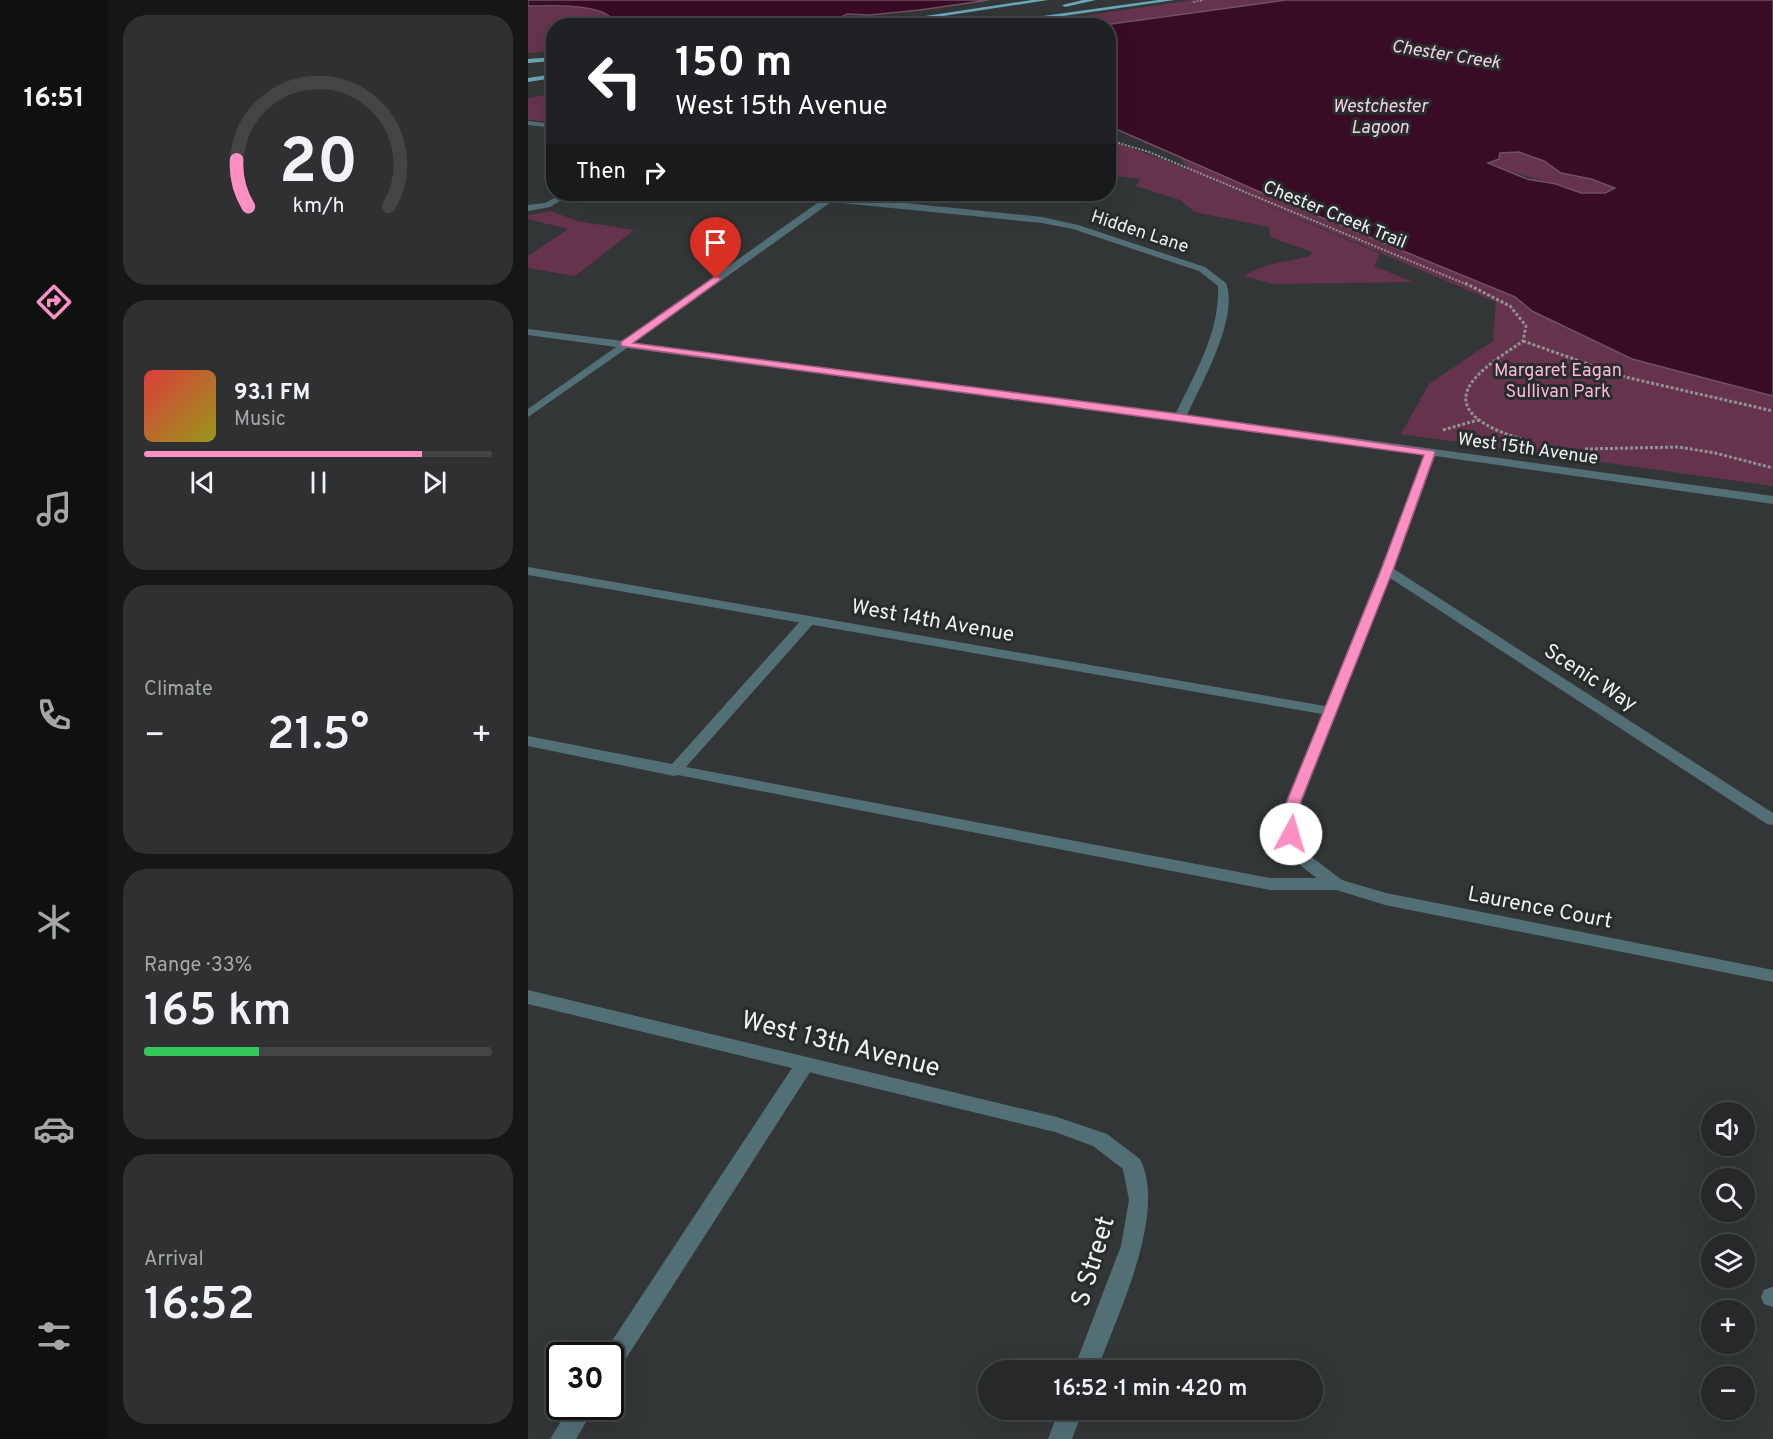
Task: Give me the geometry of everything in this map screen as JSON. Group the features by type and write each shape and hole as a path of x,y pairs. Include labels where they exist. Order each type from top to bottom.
{"main road":[{"path":"918,18 1045,0"},
{"path":"973,18 1093,0"},
{"path":"1036,18 1172,0"},
{"path":"528,61 546,60"},
{"path":"528,80 546,77"}],"street":[{"path":"528,123 546,125"},
{"path":"528,208 547,205 554,201"},
{"path":"528,414 818,201"},
{"name":"Hidden Lane","path":"870,201 1042,220 1075,228 1202,269 1223,285 1226,301 1205,364 1180,417"},
{"name":"West 15th Avenue","path":"528,332 1180,417 1773,500"},
{"path":"1330,711 1387,570 1430,453"},
{"name":"Scenic Way","path":"1387,570 1773,820"},
{"name":"West 14th Avenue","path":"528,571 1330,711"},
{"path":"674,771 809,620"},
{"name":"Laurence Court","path":"1330,711 1294,801 1291,834 1307,862 1336,885 1385,899 1773,976"},
{"path":"528,741 674,771 1270,884 1336,885"},
{"name":"West 13th Avenue","path":"528,996 1057,1125 1100,1140 1133,1165"},
{"path":"624,1342 805,1064"},
{"name":"S Street","path":"1089,1360 1132,1246 1139,1200 1133,1165"},
{"path":"562,1439 574,1420"},
{"path":"1060,1439 1067,1420"}],"path":[{"name":"Chester Creek Trail","path":"1116,142 1149,152 1483,291 1518,314 1526,326 1523,341"},
{"path":"1539,444 1501,433 1478,420 1467,403 1468,389 1481,373 1523,341 1624,377 1773,411"},
{"path":"1580,448 1679,447 1716,453 1773,468"}],"green space":[{"path":"1192,0 1286,0 1116,23 1116,18 1069,18"},
{"path":"528,6 575,7 605,13 612,18 546,18 546,52 528,53"},
{"path":"546,95 546,121 528,120 528,98"},
{"name":"Margaret Eagan Sullivan Park","path":"1167,142 1773,376 1773,486 1401,434 1429,384 1493,341 1496,302 1187,171 1380,254 1374,266 1413,282 1273,284 1244,276 1267,266 1310,256 1312,252 1270,237 1269,227 1195,212 1180,200 1136,186 1140,179 1116,176 1116,143 1189,169"},
{"path":"1519,152 1544,161 1561,173 1616,187 1598,193 1583,192 1486,162 1498,159 1500,153"},
{"path":"551,211 577,221 634,230 575,276 528,268 528,256 568,229 528,219 528,215"}],"water":[{"path":"528,0 989,0 870,15 847,14 840,18 611,18 587,8 528,6"},
{"name":"Westchester Lagoon","path":"1286,0 1773,0 1773,396 1632,359 1532,311 1515,297 1260,192 1116,129 1116,23","holes":["1519,152 1544,161 1561,173 1591,179 1615,188 1605,193 1581,193 1556,184 1527,179 1488,163 1499,159 1500,153"]}],"route":[{"path":"716,279 625,344 1180,417 1430,453 1387,570 1294,801 1291,834"}],"water label":[{"name":"Chester Creek","path":"1446,54"}]}
